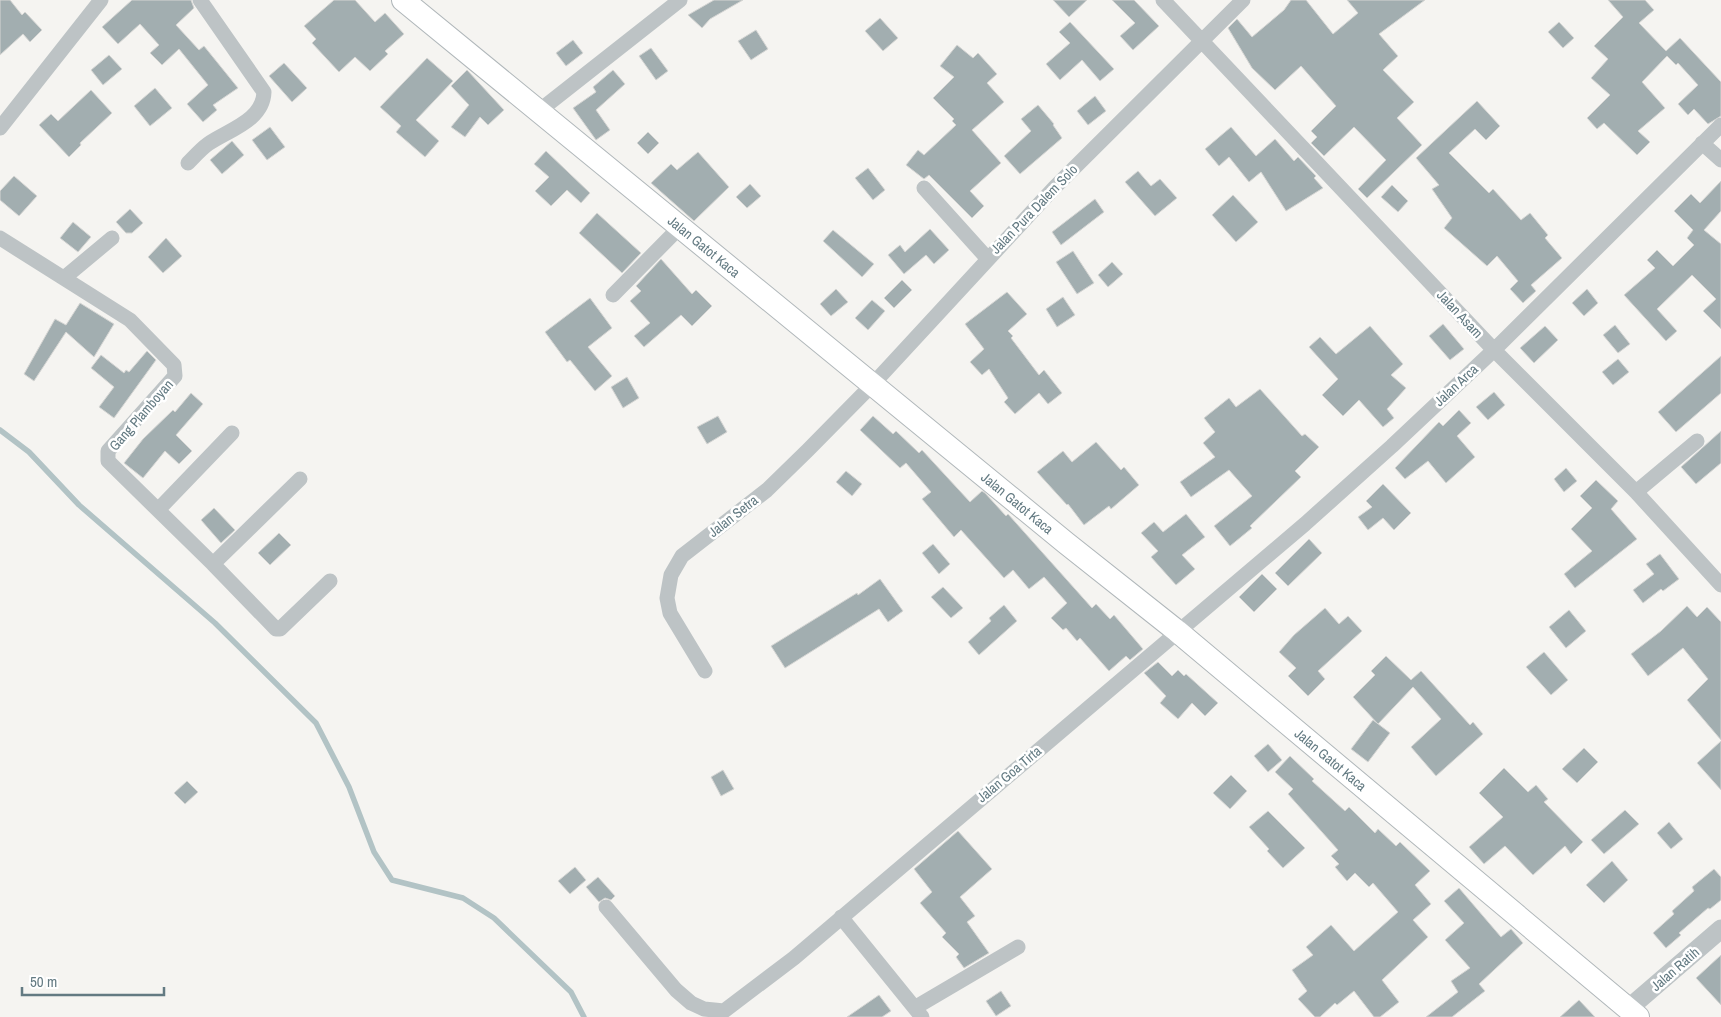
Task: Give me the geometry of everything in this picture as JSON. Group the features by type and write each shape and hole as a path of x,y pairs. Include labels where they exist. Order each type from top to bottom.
{"main road":[{"name":"Jalan Gatot Kaca","path":"403,0 1177,631 1628,1014"}],"street":[{"path":"2,121 101,0"},
{"path":"188,163 207,145 247,122 264,100 264,92 200,0"},
{"path":"538,111 680,0"},
{"name":"Jalan Asam","path":"1163,0 1203,40 1494,350 1636,492 1721,585"},
{"name":"Jalan Pura Dalem Solo","path":"873,384 987,258 1054,188 1243,0"},
{"name":"Jalan Arca","path":"1177,631 1305,524 1392,446 1494,350 1721,125"},
{"path":"1702,143 1721,160"},
{"path":"924,188 987,258"},
{"path":"613,295 680,227"},
{"name":"Gang Plamboyan","path":"0,238 130,320 174,365 175,376 108,451 106,457 108,461 278,629 330,580"},
{"path":"64,278 112,238"},
{"name":"Jalan Setra","path":"705,671 670,613 667,598 674,566 682,556 766,490 873,384"},
{"path":"158,510 232,433"},
{"path":"1636,492 1697,440"},
{"path":"213,564 300,479"},
{"name":"Jalan Goa Tirta","path":"606,907 676,990 691,1003 718,1012 732,1006 841,917 1177,631"},
{"path":"841,917 919,1012 1018,947"},
{"name":"Jalan Ratih","path":"1628,1014 1721,930"}],"building":[{"path":"0,0 10,0 22,15 25,12 42,30 30,42 23,34 0,55"},
{"path":"132,0 191,0 194,8 176,25 199,50 204,46 238,88 213,105 217,110 203,122 187,104 208,85 179,49 162,65 150,53 159,45 140,24 118,44 102,27"},
{"path":"334,0 355,0 375,22 385,13 404,34 385,51 388,54 370,71 355,57 339,72 312,43 316,39 304,26"},
{"path":"714,0 743,0 710,19 702,28 688,15"},
{"path":"1053,0 1087,0 1069,17"},
{"path":"1112,0 1134,0 1159,26 1133,50 1120,36 1135,23"},
{"path":"1291,0 1306,0 1333,34 1358,13 1347,0 1425,0 1379,34 1398,56 1383,70 1414,102 1397,118 1422,145 1367,198 1358,189 1386,160 1354,127 1324,156 1311,143 1317,137 1311,131 1336,106 1301,66 1275,90 1252,68 1228,28 1237,19 1252,37 1284,10"},
{"path":"1608,0 1645,0 1654,10 1639,23 1666,51 1680,38 1721,82 1721,116 1708,124 1694,109 1688,115 1678,104 1698,85 1678,63 1676,65 1667,56 1642,82 1665,108 1638,131 1650,142 1637,155 1604,123 1597,129 1587,118 1610,95 1591,78 1608,59 1594,46 1623,17"},
{"path":"880,18 898,38 883,51 865,31"},
{"path":"1070,22 1114,69 1100,81 1082,60 1060,80 1046,64 1070,43 1059,32"},
{"path":"1559,22 1574,38 1563,48 1548,32"},
{"path":"756,30 768,49 751,60 738,41"},
{"path":"573,40 583,53 566,66 556,53"},
{"path":"957,45 973,58 978,53 997,74 987,83 1004,102 972,130 1001,163 970,191 984,206 972,218 929,175 924,179 906,165 918,150 924,155 956,125 952,121 954,119 933,98 954,77 940,66"},
{"path":"651,48 668,71 656,80 639,56"},
{"path":"109,55 122,69 103,85 91,70"},
{"path":"427,58 453,81 416,120 439,141 425,157 396,132 401,126 380,107"},
{"path":"284,63 307,88 292,102 269,76"},
{"path":"467,70 504,110 488,125 480,117 465,137 451,127 469,105 451,86"},
{"path":"613,70 625,84 596,110 610,130 596,140 573,108 596,92 593,87"},
{"path":"155,88 172,108 150,126 134,106"},
{"path":"91,90 112,113 80,143 81,145 69,157 39,125 51,114 58,121"},
{"path":"1095,96 1106,111 1088,125 1077,111"},
{"path":"1477,101 1500,126 1486,140 1475,129 1449,153 1489,193 1493,189 1521,220 1530,213 1548,235 1545,238 1562,258 1531,285 1536,291 1523,303 1510,289 1518,281 1497,256 1487,266 1444,228 1452,218 1432,189 1439,185 1416,158"},
{"path":"1038,105 1054,124 1062,138 1020,174 1004,156 1031,131 1021,119"},
{"path":"270,127 285,147 267,160 252,140"},
{"path":"1231,127 1256,156 1275,139 1294,161 1298,157 1316,176 1314,178 1323,188 1286,211 1261,172 1249,182 1229,157 1219,166 1205,149"},
{"path":"648,132 659,143 648,154 637,143"},
{"path":"232,141 244,155 222,174 210,160"},
{"path":"546,151 590,193 581,203 567,190 551,206 535,191 549,177 534,164"},
{"path":"698,152 729,187 694,221 651,183 671,164 677,170"},
{"path":"868,168 885,190 873,200 855,178"},
{"path":"1138,171 1151,186 1160,179 1177,198 1155,216 1125,182"},
{"path":"14,176 37,196 19,216 0,200 0,191"},
{"path":"1721,181 1721,211 1704,230 1721,244 1721,329 1703,311 1716,299 1692,275 1657,309 1677,331 1666,341 1624,295 1655,268 1647,260 1657,250 1673,266 1694,245 1687,238 1693,230 1674,211 1691,194 1700,203"},
{"path":"750,184 761,196 747,208 736,197"},
{"path":"1392,185 1408,201 1398,212 1381,197"},
{"path":"1233,195 1258,222 1236,242 1212,215"},
{"path":"1095,199 1104,212 1061,245 1052,232"},
{"path":"130,209 143,223 132,233 126,233 116,222"},
{"path":"597,213 641,253 622,273 579,233"},
{"path":"73,222 91,237 78,252 60,238"},
{"path":"930,229 949,250 934,264 926,255 904,274 888,255 900,245 905,252"},
{"path":"833,230 874,264 862,277 823,241"},
{"path":"166,238 182,256 163,273 148,257"},
{"path":"1073,251 1094,283 1077,294 1056,262"},
{"path":"661,259 692,294 696,290 712,306 692,326 681,315 644,347 634,336 650,323 630,301 641,291 636,286"},
{"path":"1112,262 1123,274 1108,287 1098,275"},
{"path":"902,280 912,290 894,308 884,298"},
{"path":"836,289 848,302 831,316 820,304"},
{"path":"1587,289 1598,303 1584,316 1572,303"},
{"path":"1007,292 1027,314 1008,331 1013,336 1011,338 1039,375 1044,370 1062,393 1048,404 1039,393 1015,414 1004,402 1008,398 989,369 982,375 970,362 984,349 965,324"},
{"path":"1063,297 1075,315 1057,327 1046,309"},
{"path":"590,298 612,328 588,347 612,376 595,391 570,360 567,362 545,332"},
{"path":"872,300 885,311 868,330 855,318"},
{"path":"80,303 114,324 94,357 66,332 34,381 24,374 55,319 66,325"},
{"path":"1443,324 1464,349 1450,360 1429,336"},
{"path":"1615,325 1630,344 1618,353 1603,335"},
{"path":"1370,326 1403,364 1391,375 1406,388 1387,409 1394,418 1383,427 1359,400 1343,416 1322,395 1338,379 1309,347 1320,337 1336,354"},
{"path":"1545,326 1558,340 1534,363 1520,348"},
{"path":"147,351 156,360 114,418 99,407 114,387 91,368 101,355 124,373 126,370 129,372"},
{"path":"1721,356 1721,393 1676,432 1658,412"},
{"path":"1618,359 1629,372 1613,385 1602,372"},
{"path":"627,377 639,398 623,408 611,387"},
{"path":"1260,389 1302,436 1305,434 1319,447 1295,471 1301,477 1250,526 1252,528 1230,546 1214,526 1252,496 1229,470 1191,497 1180,482 1215,457 1203,443 1215,432 1204,418 1229,398 1236,407"},
{"path":"1494,392 1505,405 1488,420 1476,407"},
{"path":"191,393 203,404 176,435 192,451 179,464 165,451 143,478 124,463 143,439 173,410 175,412"},
{"path":"1459,410 1471,423 1457,436 1475,457 1446,483 1428,461 1405,479 1395,468 1439,422 1443,426"},
{"path":"718,416 727,432 707,444 697,427"},
{"path":"873,416 893,434 896,431 919,453 922,450 970,502 982,491 985,493 1006,516 1008,514 1092,608 1096,604 1110,619 1114,615 1143,649 1130,660 1126,656 1109,671 1080,638 1077,641 1066,628 1063,630 1051,618 1067,603 1044,577 1029,589 1013,570 1004,578 961,530 954,537 922,499 931,492 906,463 900,468 860,430"},
{"path":"1721,431 1721,463 1696,484 1681,467"},
{"path":"1096,442 1121,470 1124,467 1139,485 1111,509 1109,506 1084,525 1068,504 1037,472 1063,451 1072,462"},
{"path":"1566,468 1577,481 1564,492 1554,479"},
{"path":"846,471 862,484 852,496 836,482"},
{"path":"1596,480 1618,501 1611,509 1637,539 1575,588 1564,574 1592,551 1571,529 1592,508 1580,496"},
{"path":"1383,484 1411,513 1394,530 1383,518 1368,530 1358,517 1372,507 1366,501"},
{"path":"214,508 235,530 221,543 201,520"},
{"path":"1186,514 1205,537 1182,555 1195,569 1176,585 1151,557 1158,551 1141,533 1154,522 1163,532"},
{"path":"279,533 291,545 270,565 258,553"},
{"path":"1309,539 1322,553 1288,586 1275,573"},
{"path":"933,544 950,564 939,574 922,553"},
{"path":"1660,554 1679,579 1663,591 1661,589 1643,603 1633,590 1654,574 1646,564"},
{"path":"1262,574 1277,589 1254,612 1239,597"},
{"path":"880,579 903,611 888,622 879,609 785,668 771,646 857,593 858,595"},
{"path":"943,587 963,608 951,618 931,597"},
{"path":"1004,605 1017,621 979,655 968,642 991,621 989,618"},
{"path":"1687,606 1697,617 1707,607 1721,622 1721,740 1687,700 1708,679 1683,648 1648,676 1631,654 1661,631"},
{"path":"1325,608 1339,624 1348,616 1362,631 1318,671 1325,679 1308,696 1288,676 1296,668 1279,652 1294,635"},
{"path":"1569,610 1586,631 1566,648 1549,627"},
{"path":"1544,652 1568,680 1551,695 1526,667"},
{"path":"1386,656 1411,680 1421,671 1470,725 1473,722 1483,734 1436,776 1411,747 1441,719 1413,687 1378,724 1353,697 1375,675 1371,671"},
{"path":"1158,662 1172,676 1178,670 1184,676 1186,674 1218,703 1205,716 1192,703 1178,719 1160,703 1166,696 1144,673"},
{"path":"1373,720 1390,733 1368,762 1351,749"},
{"path":"1721,741 1721,790 1697,763"},
{"path":"1268,744 1282,760 1268,772 1254,756"},
{"path":"1584,748 1598,762 1577,783 1562,769"},
{"path":"1290,756 1314,779 1312,781 1345,811 1349,807 1375,833 1378,829 1396,846 1400,842 1430,871 1415,885 1431,904 1413,920 1428,937 1382,980 1399,1002 1380,1017 1374,1017 1354,991 1337,1005 1335,1003 1320,1017 1315,1017 1298,999 1307,991 1292,970 1313,955 1306,947 1331,925 1354,951 1398,912 1373,883 1369,887 1355,873 1347,881 1335,867 1339,864 1331,856 1338,850 1288,794 1293,789 1275,772"},
{"path":"1504,768 1528,792 1536,785 1548,799 1544,802 1583,842 1571,854 1565,846 1533,875 1505,846 1484,864 1469,847 1503,817 1479,793"},
{"path":"723,770 734,789 721,796 711,777"},
{"path":"1231,775 1247,791 1230,809 1213,793"},
{"path":"187,781 198,792 185,804 174,793"},
{"path":"1625,810 1639,824 1604,854 1591,840"},
{"path":"1268,811 1305,848 1283,868 1249,827"},
{"path":"1669,822 1683,839 1671,849 1657,833"},
{"path":"958,831 992,869 960,897 975,916 967,922 989,953 964,968 956,957 959,954 942,937 946,933 920,903 932,892 914,869"},
{"path":"1612,861 1628,880 1604,903 1586,885"},
{"path":"575,867 586,880 570,894 558,881"},
{"path":"1714,869 1721,877 1721,900 1710,909 1708,908 1679,933 1681,935 1666,948 1653,933 1674,914 1672,911 1694,891 1692,887"},
{"path":"598,877 615,896 611,900 605,898 599,902 586,887"},
{"path":"1459,888 1501,937 1511,929 1523,943 1479,984 1485,991 1452,1017 1426,1017 1458,992 1451,981 1470,968 1445,940 1464,923 1444,901"},
{"path":"1721,955 1721,1005 1696,978"},
{"path":"1001,991 1011,1006 996,1016 986,1001"},
{"path":"879,995 891,1011 882,1017 847,1017"},
{"path":"1579,1000 1595,1017 1560,1017"}],"waterway":[{"path":"0,430 29,452 79,505 215,623 316,723 349,787 374,852 392,880 463,898 494,918 571,992 584,1017"}]}
